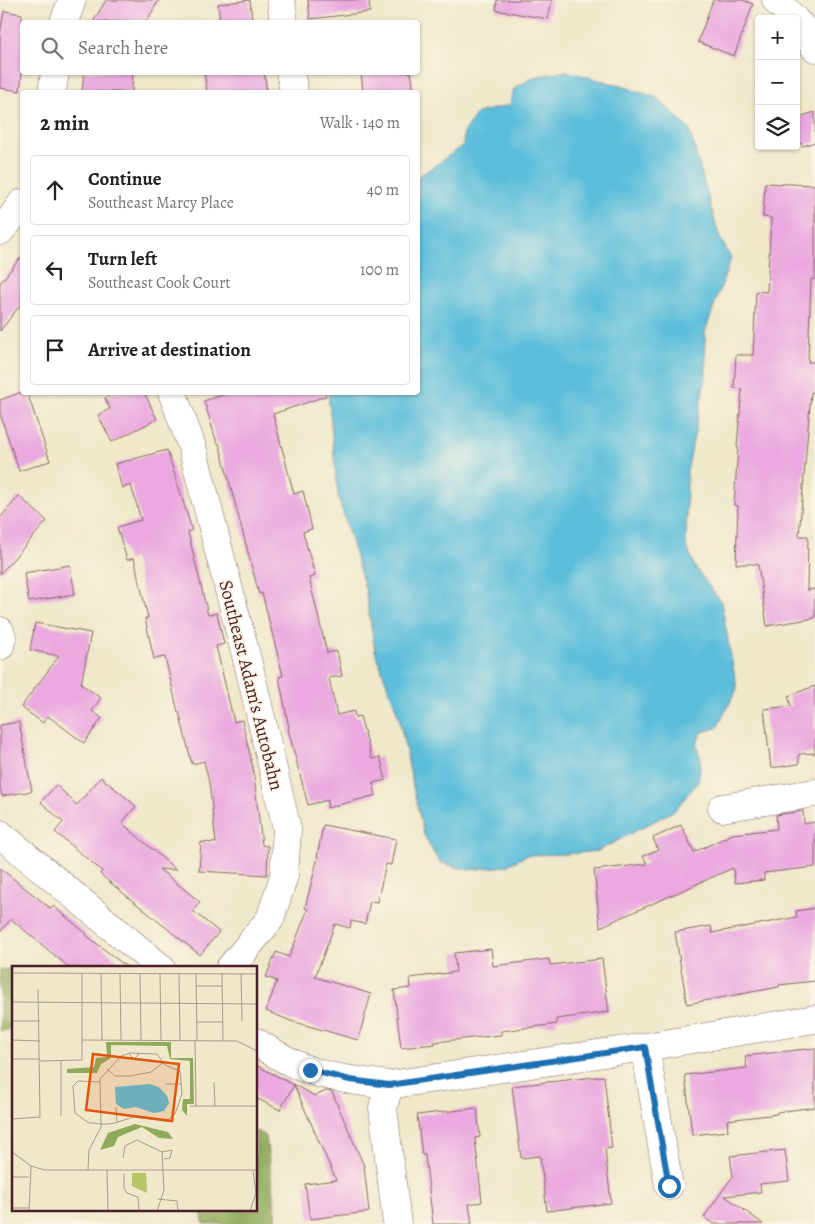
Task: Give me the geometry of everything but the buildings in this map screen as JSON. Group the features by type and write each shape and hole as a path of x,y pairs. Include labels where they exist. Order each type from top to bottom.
{"street":[{"path":"65,20 72,0"},
{"path":"281,0 284,20"},
{"path":"776,0 790,15"},
{"path":"800,26 815,48"},
{"path":"52,90 55,75"},
{"path":"291,75 294,90"},
{"name":"Southeast Adam's Autobahn","path":"173,395 192,447 250,671 286,829 284,876 270,919 232,966"},
{"path":"0,631 2,637 0,646"},
{"path":"722,808 815,793"},
{"path":"0,834 159,966"},
{"path":"258,1043 272,1053 310,1070 350,1080 389,1085 645,1047 815,1019"},
{"path":"645,1047 669,1186"},
{"path":"389,1085 383,1108 397,1224"}],"green space":[{"path":"12,968 12,1029 0,1031 0,970"},
{"path":"258,1131 266,1137 277,1224 204,1224 201,1212 258,1212"}],"water":[{"path":"566,71 622,86 657,98 689,129 719,236 731,258 705,332 706,375 687,472 686,545 695,567 721,602 737,689 717,728 702,732 696,745 701,759 698,782 675,810 598,851 527,855 506,866 468,870 439,862 424,835 399,717 375,651 365,588 338,496 328,395 420,395 420,176 463,146 464,131 477,113 510,105 514,89 534,77"}],"route":[{"path":"310,1070 350,1080 389,1085 645,1047 669,1186"}]}
